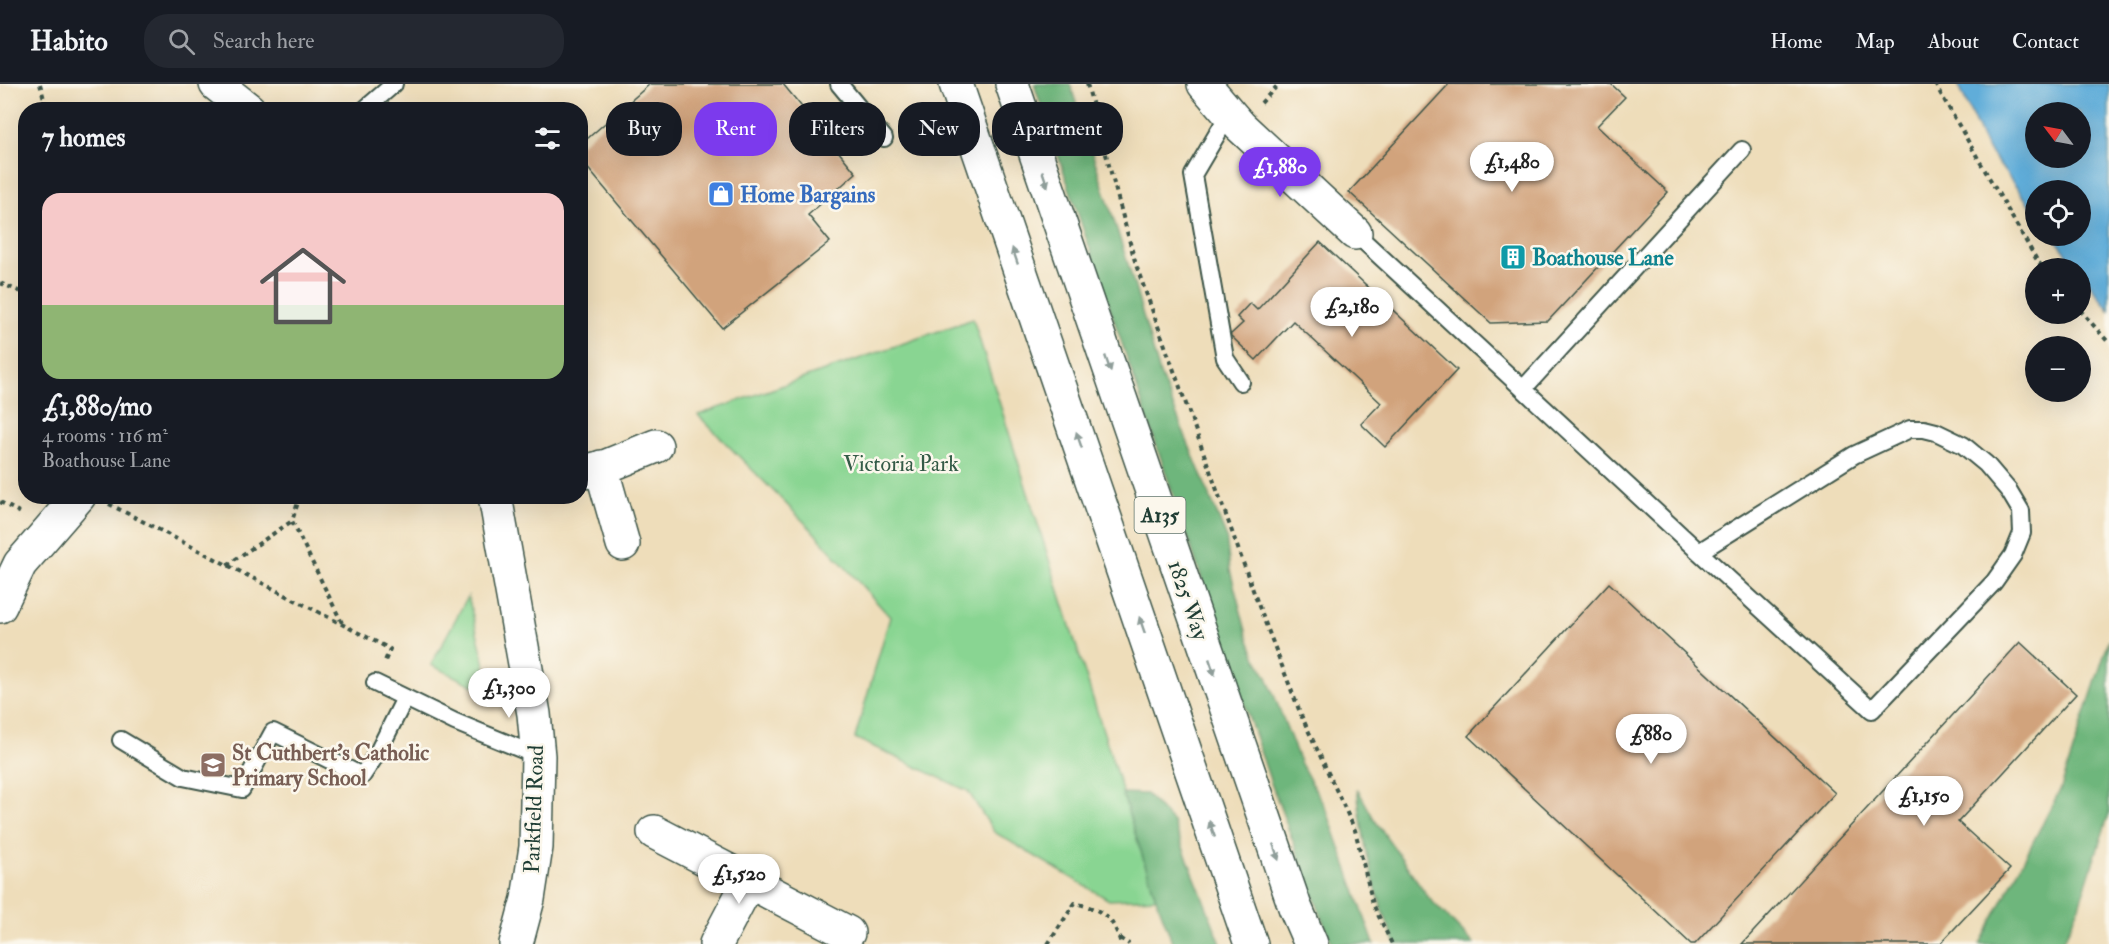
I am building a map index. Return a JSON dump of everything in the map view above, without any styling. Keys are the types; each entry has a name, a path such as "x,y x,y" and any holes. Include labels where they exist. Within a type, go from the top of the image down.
{"main road":[{"path":"216,84 239,102"},
{"name":"A135","path":"956,84 1251,944"},
{"name":"1825 Way","path":"1012,84 1295,907 1311,944"},
{"path":"1204,84 1229,114 1355,233"},
{"path":"622,544 591,470 656,446"},
{"path":"0,606 20,564 86,504"},
{"name":"Parkfield Road","path":"496,504 534,714 538,756 537,847 528,899 516,944"},
{"path":"654,832 848,933"},
{"path":"716,944 749,881"}],"lane":[{"path":"373,102 394,84"},
{"path":"839,84 854,102"},
{"path":"1229,114 1193,175 1225,357 1241,382"},
{"path":"1523,389 1742,150"},
{"path":"1355,233 1699,552 1872,710 1994,582 2013,555 2022,533 2021,511 2009,491 1986,464 1963,445 1936,432 1910,429 1854,455 1699,552"},
{"path":"375,683 455,722 538,756"},
{"path":"121,740 183,777 242,789 273,732 362,776 378,753 405,698"}],"path":[{"path":"40,84 45,102"},
{"path":"1087,84 1136,265 1258,604 1301,715 1355,830 1373,904 1392,944"},
{"path":"1935,84 2036,258"},
{"path":"0,282 18,290"},
{"path":"2091,323 2109,343"},
{"path":"102,504 390,649 375,683"},
{"path":"227,565 292,521 297,504"},
{"path":"292,521 344,625"},
{"path":"1048,944 1075,903 1097,909 1113,922 1121,944"},
{"path":"1119,938 1129,944"}],"green space":[{"path":"1034,84 1070,84 1076,102 1040,102"},
{"path":"1058,156 1093,156 1160,374 1226,536 1230,570 1247,635 1267,677 1300,762 1327,811 1374,944 1331,944 1271,783"},
{"name":"Victoria Park","path":"973,319 1156,898 1109,900 994,832 968,791 855,738 890,617 811,529 698,415"},
{"path":"468,596 490,685 474,686 431,665"},
{"path":"2109,640 2109,814 2078,909 2062,944 1980,944 2061,788"},
{"path":"1357,788 1374,819 1429,898 1474,944 1396,944 1381,906 1370,868"},
{"path":"1122,793 1146,794 1173,822 1221,944 1173,944"}],"water":[{"path":"1958,84 2109,84 2109,310 2091,286 2091,258 2070,258 2061,246 2091,246 2091,180 2025,180 2025,199 1986,147"}],"building":[{"name":"Home Bargains","path":"650,84 783,84 798,102 789,102 789,156 842,156 856,173 808,215 830,242 722,328 588,169 588,138 606,122 606,156 682,156 682,102 629,102"},
{"name":"Boathouse Lane","path":"1449,84 1611,84 1625,97 1597,126 1668,192 1548,321 1491,323 1349,192"},
{"path":"1320,242 1457,370 1385,447 1361,424 1381,403 1293,321 1256,360 1230,335 1243,323 1237,317 1250,303 1257,310"},
{"path":"1609,583 1835,793 1695,944 1691,944 1468,736"},
{"path":"2020,642 2076,694 1958,822 2010,869 1940,944 1742,944"}],"place":[{"name":"Home Bargains","path":"721,194"},
{"name":"Boathouse Lane","path":"1513,257"},
{"name":"St Cuthbert's Catholic Primary School","path":"213,765"}]}
